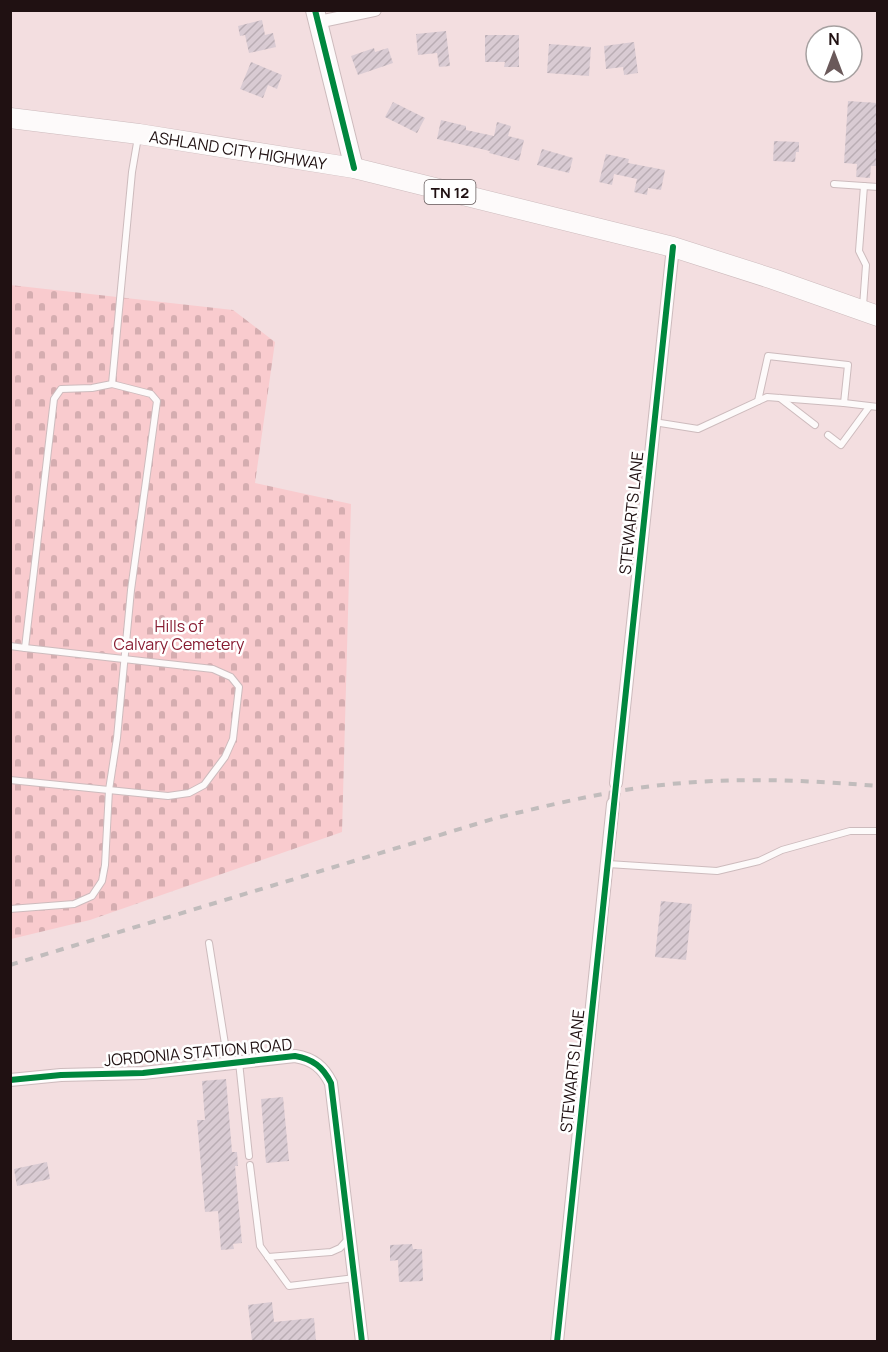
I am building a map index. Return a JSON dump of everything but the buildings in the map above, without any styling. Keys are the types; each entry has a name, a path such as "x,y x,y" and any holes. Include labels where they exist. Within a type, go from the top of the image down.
{"main road":[{"name":"ASHLAND CITY HIGHWAY","path":"10,118 139,134 354,168 673,247 870,313"}],"street":[{"path":"354,168 317,16 375,10"},
{"name":"STEWARTS LANE","path":"616,783 673,247"},
{"name":"STEWARTS LANE","path":"557,1341 614,804"},
{"name":"JORDONIA STATION ROAD","path":"10,1080 61,1075 143,1073 295,1056 316,1063 326,1072 332,1083 362,1341"}],"lane":[{"path":"112,384 131,183 139,134"},
{"path":"834,184 878,187"},
{"path":"864,186 859,251 866,265 870,313"},
{"path":"758,402 768,356 848,365 844,403"},
{"path":"10,909 74,904 92,896 102,881 131,590 157,401 151,394 112,384 92,388 61,389 54,399 25,648"},
{"path":"654,422 698,429 767,397 878,407"},
{"path":"779,398 815,425"},
{"path":"828,435 841,445 869,406"},
{"path":"10,646 213,669 231,677 239,687 235,729 225,757 204,785 189,793 168,796 10,780"},
{"path":"608,864 717,871 759,861 782,850 850,831 878,831"},
{"path":"209,943 234,1063 249,1156"},
{"path":"250,1165 260,1246 290,1286 355,1278"},
{"path":"268,1257 331,1252 340,1248 350,1237"}],"green space":[{"name":"Hills of Calvary Cemetery","path":"10,285 233,310 275,342 255,483 351,504 342,832 90,920 11,939"}],"tunnel":[{"path":"613,804 616,783"}],"railway":[{"path":"10,965 496,818 578,799 641,788 716,781 797,781 878,786"}],"cycle path":[{"path":"315,10 354,168"},
{"path":"557,1342 673,247"},
{"path":"10,1080 61,1075 143,1073 295,1056 317,1065 325,1072 331,1083 362,1342"}]}
